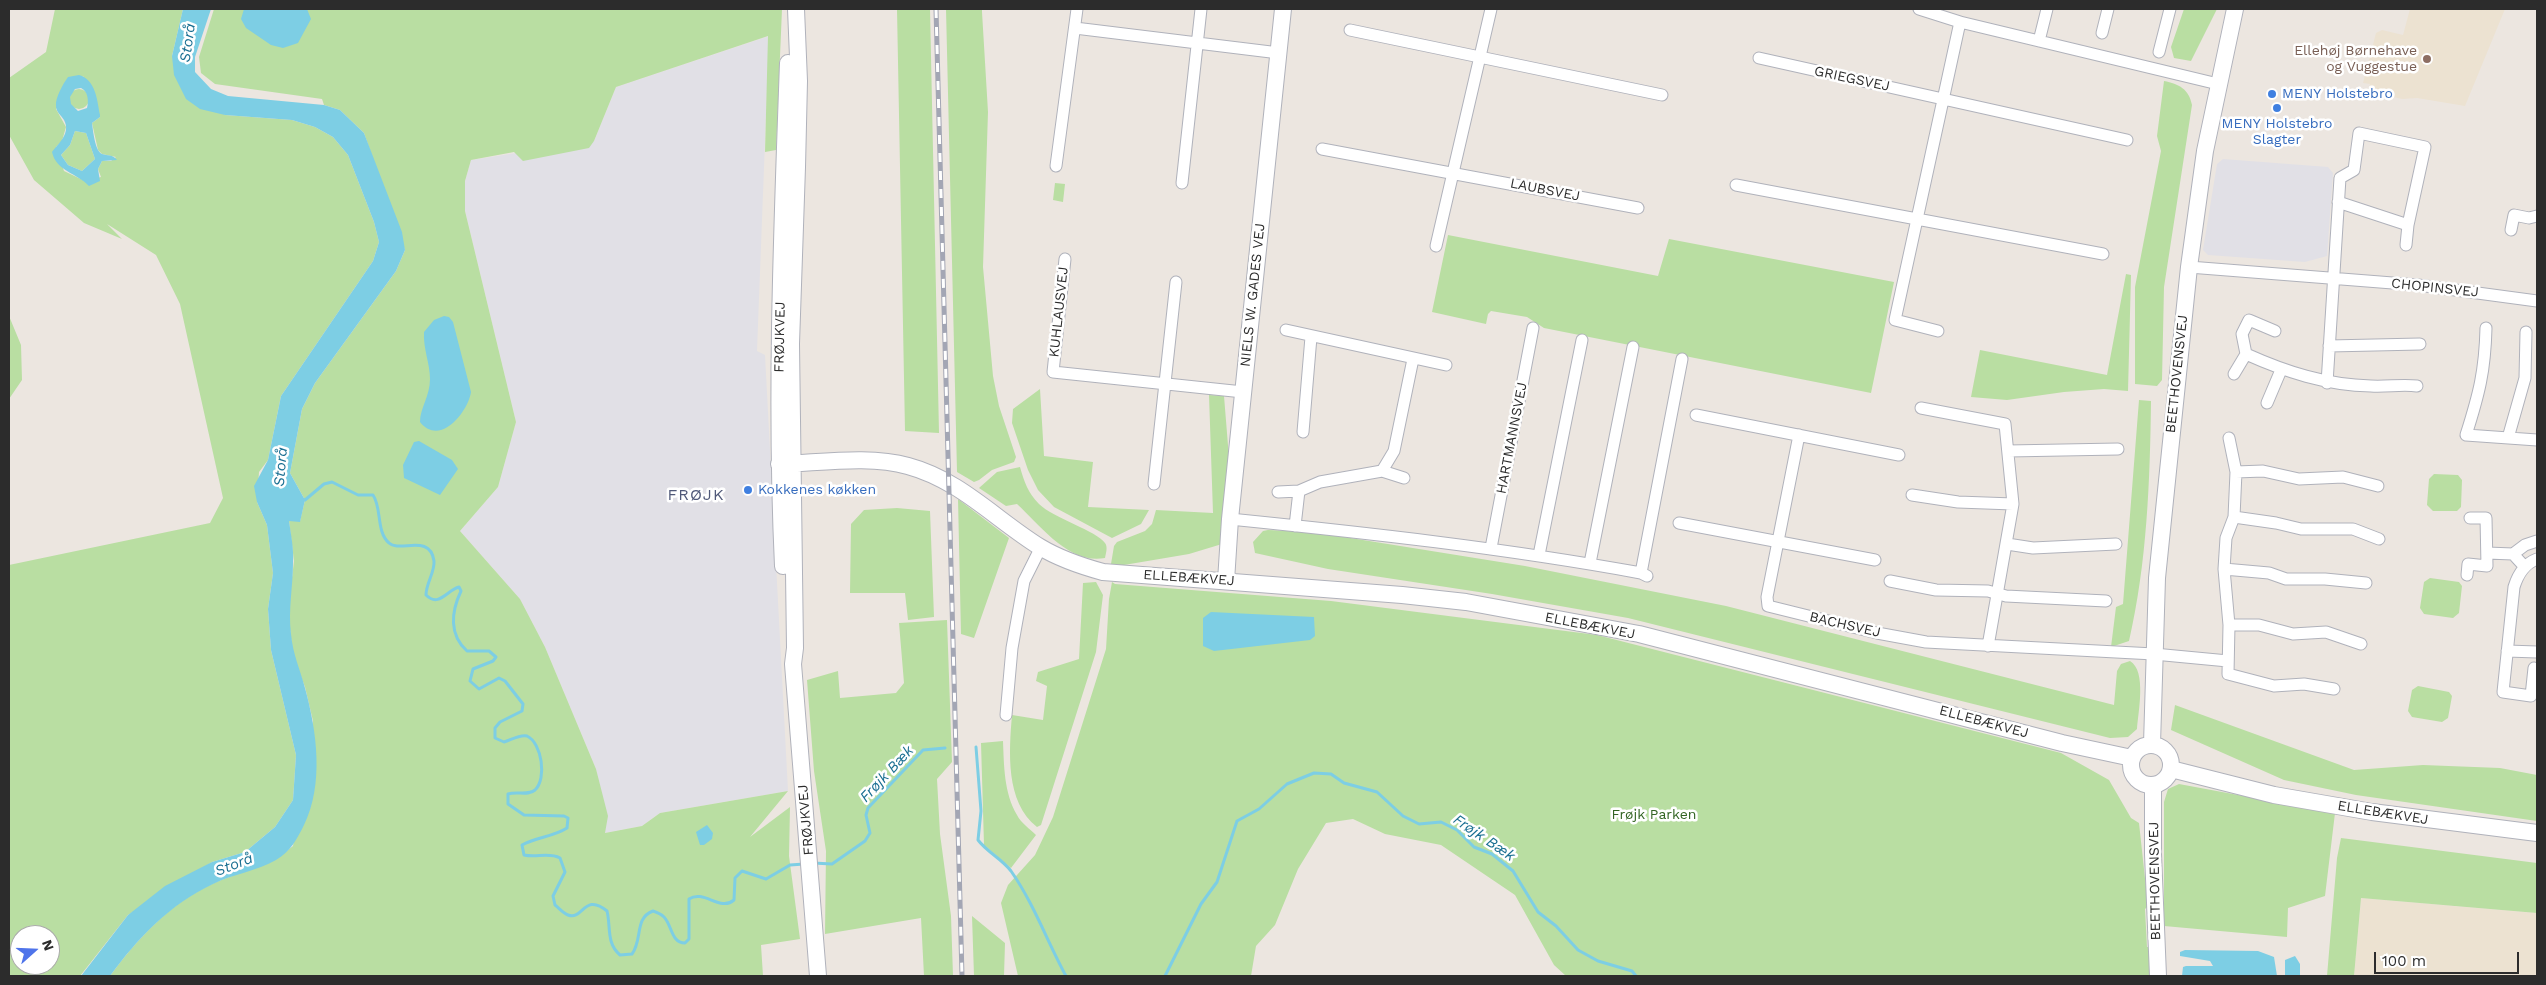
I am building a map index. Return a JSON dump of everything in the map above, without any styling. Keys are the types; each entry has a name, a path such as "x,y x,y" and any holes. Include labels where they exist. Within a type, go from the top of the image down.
{"street":[{"name":"FRØJKVEJ","path":"790,9 780,296 795,648 793,664 818,976"},
{"name":"FRØJKVEJ","path":"786,464 799,81 796,9"},
{"path":"1056,166 1077,9"},
{"path":"1182,183 1201,9"},
{"name":"NIELS W. GADES VEJ","path":"1226,581 1230,519 1283,9"},
{"path":"1436,246 1490,9"},
{"path":"1918,9 1960,22 2218,84"},
{"path":"2039,40 2047,9"},
{"path":"2102,33 2108,9"},
{"path":"2159,52 2170,9"},
{"name":"BEETHOVENSVEJ","path":"2152,744 2156,578 2165,478 2189,267 2205,151 2235,9"},
{"path":"1938,331 1895,320 1960,22"},
{"path":"1075,28 1279,53"},
{"path":"1350,30 1480,55 1662,95"},
{"name":"GRIEGSVEJ","path":"1759,58 2127,140"},
{"path":"2327,382 2340,178 2354,170 2360,133 2425,147 2408,225 2406,245"},
{"name":"LAUBSVEJ","path":"1322,149 1638,208"},
{"path":"1736,185 2103,254"},
{"path":"2338,202 2408,225"},
{"path":"2511,230 2514,215 2529,218 2537,216"},
{"name":"KUHLAUSVEJ","path":"1065,259 1053,372 1243,392"},
{"name":"CHOPINSVEJ","path":"2189,267 2418,285 2537,301"},
{"path":"1154,484 1176,282"},
{"path":"2234,374 2246,354 2242,334 2249,320 2275,331"},
{"name":"HARTMANNSVEJ","path":"1492,548 1533,328"},
{"path":"2486,328 2485,366 2481,389 2466,435 2537,440"},
{"path":"1286,330 1446,365"},
{"path":"2508,438 2525,378 2526,332"},
{"path":"1303,432 1311,337"},
{"path":"1539,555 1582,340"},
{"path":"2329,346 2420,344"},
{"path":"1590,563 1633,347"},
{"path":"2246,354 2281,370 2327,382 2373,386 2399,384 2418,386"},
{"path":"1382,471 1394,451 1413,359"},
{"path":"1230,519 1492,548 1590,563 1644,574 1682,359"},
{"path":"2266,403 2281,370"},
{"path":"1921,408 2005,424 2013,504 1988,646"},
{"path":"1696,415 1899,454"},
{"name":"BACHSVEJ","path":"1799,435 1767,597 1768,606 1877,633 1916,640 1988,646 2154,654 2228,661"},
{"path":"2230,438 2236,472 2234,517 2226,538 2224,570 2229,625 2228,674 2274,686 2304,684 2334,689"},
{"path":"2008,451 2118,449"},
{"name":"ELLEBÆKVEJ","path":"786,464 879,461 906,465 927,472 950,482 1042,547 1073,563 1104,572 1402,595 1466,602 1639,634 2062,743 2132,758"},
{"path":"1278,492 1299,491 1320,482 1382,471 1404,478"},
{"path":"2236,472 2263,471 2299,479 2343,477 2378,486"},
{"path":"1295,526 1299,491"},
{"path":"1912,496 1958,502 2013,504"},
{"path":"2234,517 2276,523 2301,530 2353,529 2380,539"},
{"path":"2467,575 2468,564 2487,566 2486,518 2470,518"},
{"path":"1679,523 1875,560"},
{"path":"2487,553 2512,554 2525,545 2537,541"},
{"path":"2007,544 2033,548 2116,544"},
{"path":"1006,715 1012,648 1024,581 1042,547"},
{"path":"2512,554 2524,566"},
{"path":"2534,668 2531,696 2503,692 2514,587 2524,566 2537,558"},
{"path":"2224,570 2269,574 2286,579 2325,579 2366,583"},
{"path":"1890,581 1936,590 1997,592 2006,596 2106,601"},
{"path":"2229,625 2259,625 2293,634 2326,632 2361,644"},
{"path":"2507,651 2537,652"},
{"path":"2152,744 2159,745 2170,755 2171,769 2165,780 2153,785 2146,784 2135,777 2131,764 2132,758 2140,748 2152,744"},
{"name":"ELLEBÆKVEJ","path":"2171,769 2274,795 2381,813 2537,833"},
{"name":"BEETHOVENSVEJ","path":"2153,785 2153,854 2158,976"}],"shaded area":[{"name":"Ellehøj Børnehave og Vuggestue","path":"2410,9 2505,9 2465,106 2417,98 2402,99 2369,91 2370,84 2363,83 2376,33 2382,30 2403,35"},
{"path":"769,36 757,351 765,355 788,791 660,813 642,826 605,833 596,769 545,647 520,599 460,531 498,487 516,422 465,211 465,181 471,160 594,141 616,87"},
{"path":"2223,159 2328,167 2333,173 2327,256 2305,262 2208,255 2203,250 2217,164"},
{"path":"2361,898 2537,913 2537,976 2354,976"}],"green space":[{"path":"55,9 183,9 172,56 225,115 292,120 315,127 333,137 348,155 374,222 379,242 373,261 281,396 268,460 259,472 257,502 267,525 273,573 268,609 271,650 296,755 293,800 275,827 245,852 212,862 128,915 80,976 9,976 9,565 210,523 223,498 180,304 156,255 107,224 122,239 84,223 34,180 9,135 9,78 46,52","holes":["83,76 100,117 92,123 98,150 102,154 116,157 111,161 102,161 98,169 101,177 85,181 64,171 56,147 62,141 66,127 56,109"]},
{"path":"214,9 782,9 776,150 765,152 768,36 616,87 594,141 589,148 523,161 514,152 471,160 465,181 465,211 516,422 498,487 460,531 520,599 545,647 596,769 608,816 605,833 642,826 660,813 788,791 750,837 790,807 789,856 800,939 761,945 763,976 110,976 156,922 184,900 214,883 265,863 293,846 313,721 305,687 293,656 288,611 294,561 289,521 300,521 305,500 290,473 302,409 315,383 396,271 405,250 364,133 340,110 324,105 322,99 215,84 201,73 199,57"},
{"path":"897,9 930,9 939,433 905,431"},
{"path":"946,9 982,9 988,112 983,267 993,376 999,406 1016,457 1014,462 992,470 974,482 957,472"},
{"path":"2184,9 2217,9 2191,61 2174,58 2171,47"},
{"path":"2164,81 2183,88 2191,99 2192,105 2164,287 2162,380 2157,386 2135,384 2135,287 2161,151 2157,136"},
{"path":"79,89 86,92 89,99 86,106 79,109 72,106 69,99 72,92"},
{"path":"75,131 86,133 95,159 82,171 68,165 61,155 70,145"},
{"path":"1055,183 1065,184 1063,202 1053,200"},
{"path":"1448,235 1658,276 1669,239 1894,282 1871,393 1544,328 1527,317 1491,311 1488,314 1486,324 1432,312"},
{"path":"2126,274 2131,275 2128,391 2104,389 2064,392 2007,400 1971,397 1980,350 2107,375"},
{"path":"9,316 21,345 22,380 9,399"},
{"path":"1040,389 1044,456 1093,462 1088,507 1149,510 1141,524 1112,538 1054,507 1038,490 1028,470 1012,423 1013,409"},
{"path":"1209,395 1224,396 1230,470 1222,544 1189,554 1118,566 1111,564 1114,546 1117,542 1145,531 1152,524 1156,510 1213,513"},
{"path":"2139,400 2151,401 2150,461 2144,552 2129,641 2111,647 2116,607 2123,604"},
{"path":"1020,467 1027,487 1039,504 1100,538 1106,546 1105,558 1092,559 1067,550 1045,532 1017,504 1006,506 979,488 997,472"},
{"path":"2434,474 2458,475 2462,480 2461,507 2457,511 2433,511 2427,505 2429,479"},
{"path":"958,499 1009,538 974,638 961,634"},
{"path":"897,508 930,511 934,617 908,620 905,593 850,593 851,524 864,510"},
{"path":"1263,531 1313,532 1525,566 1726,606 2114,705 2117,671 2121,664 2130,661 2135,666 2140,683 2137,729 2128,737 2110,738 1628,618 1492,594 1328,569 1255,553 1253,542"},
{"path":"2430,578 2459,582 2462,586 2459,613 2453,618 2424,614 2420,608 2424,582"},
{"path":"1096,582 1103,595 1096,652 1041,825 1037,827 1019,804 1014,790 1010,760 1012,715 1043,720 1047,686 1036,681 1038,672 1079,659 1083,583"},
{"name":"Frøjk Parken","path":"1112,582 1115,584 1331,601 1597,635 2061,753 2109,780 2131,818 2139,823 2148,906 2145,909 2147,947 2149,947 2149,976 1566,976 1554,965 1515,895 1441,845 1385,834 1353,819 1326,823 1298,869 1275,925 1256,946 1251,976 1018,976 1001,903 1008,885 1035,855 1053,817 1106,649"},
{"path":"947,620 952,762 937,779 940,834 951,916 953,976 924,976 921,918 825,934 826,851 814,771 807,680 838,671 840,698 896,693 904,683 899,623"},
{"path":"2418,686 2449,692 2452,696 2448,718 2442,722 2412,717 2408,711 2412,690"},
{"path":"2175,705 2354,770 2423,765 2500,768 2537,775 2537,821 2356,795 2284,780 2171,730"},
{"path":"1003,741 1009,798 1019,818 1036,835 1011,868 984,845 981,743"},
{"path":"2179,784 2335,813 2325,896 2288,908 2287,937 2164,926 2164,802 2168,789"},
{"path":"2341,838 2537,863 2537,913 2361,898 2354,976 2327,976 2337,858"},
{"path":"972,916 1005,943 1004,976 974,976"}],"water":[{"name":"Storå","path":"183,9 211,9 195,57 195,72 211,89 228,96 324,105 340,110 364,133 402,232 405,250 396,271 315,383 302,409 290,473 305,500 300,522 289,521 293,558 291,634 313,722 316,758 314,792 304,825 290,849 276,860 213,884 183,901 144,935 110,976 81,976 128,915 165,886 212,862 245,852 275,827 293,800 296,755 271,650 268,609 273,573 267,525 257,502 254,486 268,460 281,396 373,261 379,242 374,222 348,155 333,137 315,127 292,120 225,115 200,109 186,99 174,75 172,56"},
{"path":"244,9 307,9 311,19 298,43 283,48 271,45 246,28 241,19"},
{"path":"79,75 85,78 95,91 100,115 92,123 96,145 102,154 112,156 117,160 102,161 98,169 100,181 89,186 62,168 52,152 63,138 66,129 64,120 56,108 56,103 68,77","holes":["81,88 87,94 88,105 87,108 78,111 71,104 70,97 75,89","75,131 86,133 95,159 82,171 68,165 61,155 70,145"]},
{"path":"444,316 449,317 453,322 471,392 465,409 459,417 444,429 436,431 428,429 420,422 430,379 424,332 434,320"},
{"path":"419,441 452,460 458,469 440,495 404,478 403,465 414,442"},
{"path":"1211,612 1314,617 1315,636 1310,640 1214,651 1203,646 1203,618"},
{"path":"707,825 713,833 712,839 704,845 700,845 696,832"},
{"path":"2185,950 2258,951 2274,957 2277,976 2182,976 2183,967 2186,966 2213,966 2210,961 2180,956 2180,952"},
{"path":"2295,956 2300,964 2300,976 2285,976 2285,960"}],"waterway":[{"name":"Frøjk Bæk","path":"302,499 305,500 324,484 332,482 358,495 373,495 376,500 382,533 389,543 400,546 421,546 427,548 431,553 434,565 426,595 435,600 459,587 461,591 454,615 457,638 467,651 489,651 496,657 493,661 473,669 470,681 479,689 499,678 505,681 523,704 522,711 500,722 495,728 495,738 504,742 518,736 527,736 532,740 539,753 542,770 539,785 529,793 508,794 508,804 524,815 564,816 568,818 567,828 522,845 524,855 551,855 560,858 565,872 553,896 555,905 566,914 573,916 593,904 607,911 611,940 620,955 632,954 643,919 653,911 664,917 674,937 680,942 685,943 689,939 689,899 700,897 723,904 729,903 734,900 735,878 742,871 766,879 790,865 804,864"},
{"name":"Frøjk Bæk","path":"976,747 981,811 978,840 1011,871 1034,909 1066,976"},
{"name":"Frøjk Bæk","path":"813,863 832,864 865,841 870,833 866,815 868,808 923,750 945,748"},
{"name":"Frøjk Bæk","path":"1165,976 1201,904 1217,882 1237,821 1259,809 1287,784 1314,773 1331,774 1344,783 1377,792 1403,816 1419,824 1441,822 1457,830 1474,847 1492,854 1513,871 1538,912 1556,926 1578,950 1598,961 1632,971 1636,976"}],"railway":[{"path":"936,9 962,976"}],"place":[{"name":"Ellehøj Børnehave og Vuggestue","path":"2427,59"},
{"name":"MENY Holstebro","path":"2272,94"},
{"name":"MENY Holstebro Slagter","path":"2277,108"},
{"name":"Kokkenes køkken","path":"748,490"}],"district":[{"name":"FRØJK","path":"696,495"}]}
